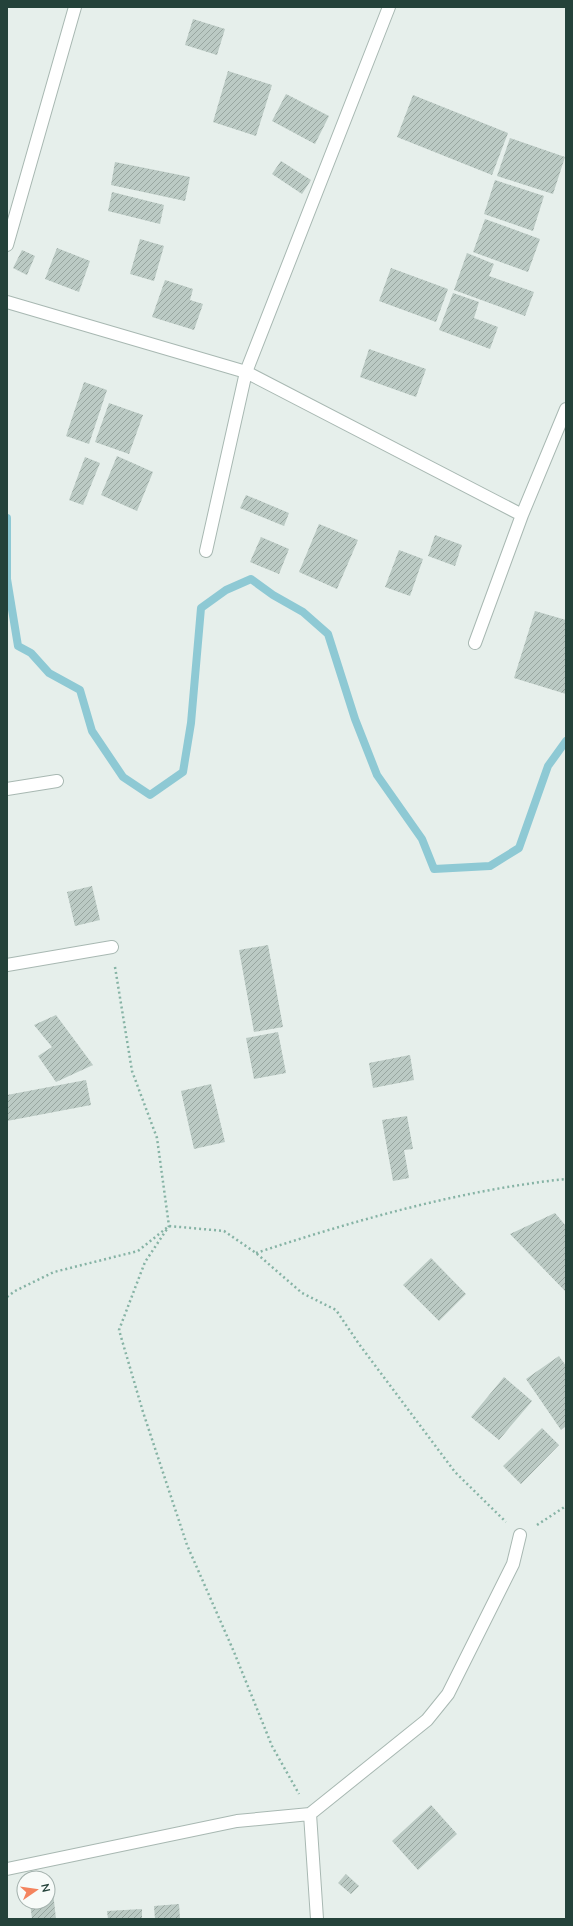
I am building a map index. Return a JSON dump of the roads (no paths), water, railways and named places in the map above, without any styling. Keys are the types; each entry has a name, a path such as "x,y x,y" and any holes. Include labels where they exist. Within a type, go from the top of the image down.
{"street":[{"path":"7,245 75,7"},
{"path":"206,550 246,372 388,7"},
{"path":"7,302 246,372 522,515"},
{"path":"475,643 522,515 566,409"},
{"path":"7,789 57,781"},
{"path":"7,965 112,946"},
{"path":"7,1869 237,1821 310,1814 427,1720 448,1694 513,1564 520,1535"},
{"path":"310,1814 317,1919"}],"waterway":[{"path":"7,518 7,579 18,646 31,653 49,673 80,690 92,731 123,777 150,795 183,772 191,723 201,608 226,590 251,579 273,595 303,612 328,634 355,719 377,775 422,839 434,869 490,866 519,848 548,766 566,741"}]}
